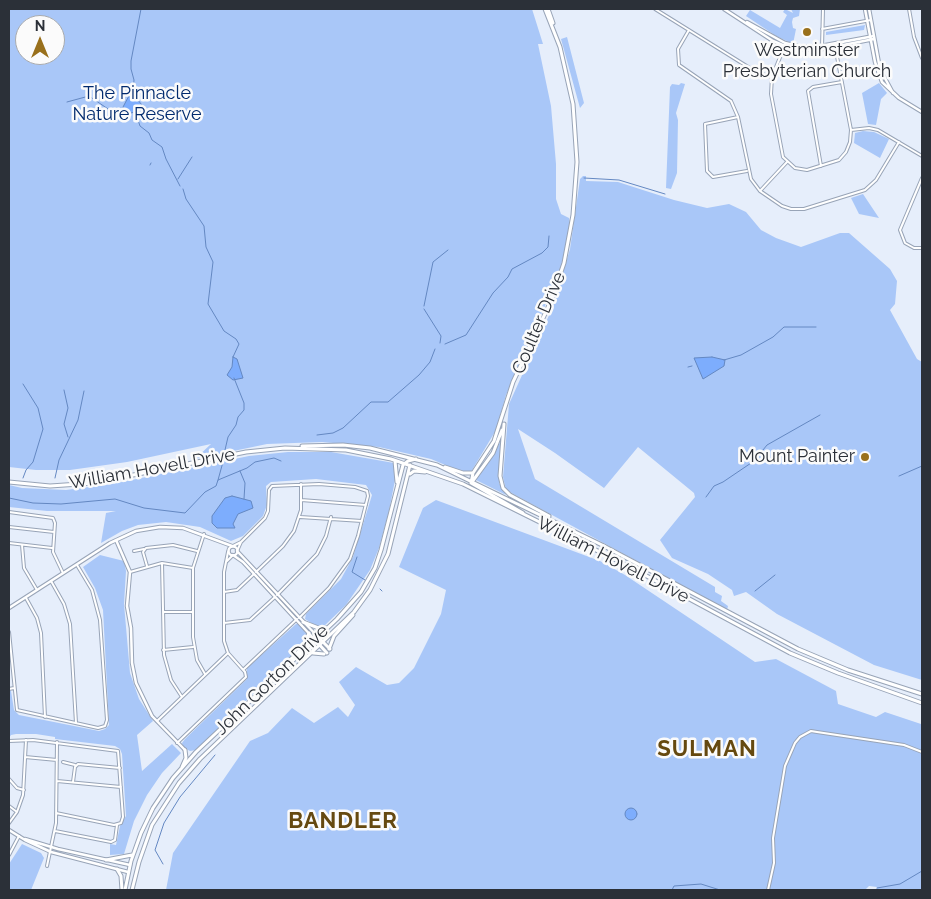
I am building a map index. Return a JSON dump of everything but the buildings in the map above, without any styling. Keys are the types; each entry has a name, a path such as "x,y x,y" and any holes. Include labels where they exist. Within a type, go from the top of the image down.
{"main road":[{"name":"Coulter Drive","path":"471,481 473,473 494,441 513,382 550,304 569,239 577,174 573,104 547,9"},
{"name":"Coulter Drive","path":"471,481 493,453 504,424 506,404"},
{"path":"504,424 500,476 505,491 602,545"},
{"name":"William Hovell Drive","path":"9,482 50,486 94,483 246,452 279,448 343,445 402,454 437,465 602,545 798,649 840,666 922,694"},
{"name":"William Hovell Drive","path":"296,447 346,450 391,459 408,463 463,484 628,566 790,653 838,673 922,703"},
{"path":"402,454 408,463 416,458"},
{"path":"391,459 396,464 398,484"},
{"name":"John Gorton Drive","path":"132,890 137,866 152,825 178,783 200,759 354,612 374,585 385,561 408,477 408,463"},
{"name":"John Gorton Drive","path":"123,890 133,854 153,808 182,768 196,752 329,626 361,592 374,568 398,484 408,463"},
{"path":"437,465 464,473 473,473"},
{"path":"408,477 411,473 420,470 440,475"},
{"path":"463,484 471,481 521,510 525,515"},
{"path":"328,651 334,636 349,621 354,612"},
{"path":"303,622 321,630 329,626"},
{"path":"286,668 288,662 303,647 308,633"},
{"path":"316,638 328,651"},
{"path":"311,653 328,651"},
{"path":"182,768 186,758 184,750 196,752"},
{"path":"106,860 129,857 133,854"},
{"path":"130,865 137,866"},
{"path":"117,870 121,876 123,890"},
{"path":"128,872 135,874"}],"street":[{"path":"655,9 753,70 772,77"},
{"path":"724,9 785,45 822,48 872,38"},
{"path":"822,48 824,9"},
{"path":"865,9 879,76 886,89 922,112"},
{"path":"869,9 869,21"},
{"path":"909,9 914,36 922,58"},
{"path":"822,29 869,21"},
{"path":"689,30 678,49 679,65 727,97 734,106 738,117 748,170 760,190 782,206 798,209 860,192 876,180 899,142"},
{"path":"785,45 772,77 771,94 782,151 787,162 802,170 834,162 843,156 848,147 850,130 835,45"},
{"path":"821,166 808,91 811,87 842,82"},
{"path":"738,117 705,124 707,171 713,177 748,170"},
{"path":"850,130 875,129 922,156"},
{"path":"760,190 787,162"},
{"path":"922,178 900,230 905,243 914,248 922,248"},
{"path":"224,592 237,590 288,541 300,517 301,484"},
{"path":"225,563 237,551 241,542 265,518 271,487 301,484 334,484 364,489 368,492 354,548 344,569 330,588 243,670"},
{"path":"301,500 366,505"},
{"path":"9,512 52,517 55,521 52,548 55,560 63,574"},
{"path":"300,517 331,517 362,521"},
{"path":"224,623 244,623 250,620 276,596 317,554 326,536 331,517"},
{"path":"9,527 54,532"},
{"path":"9,607 115,540 136,531 160,527 183,528 204,534 232,546 316,638"},
{"path":"204,534 193,568 193,612 194,646 198,664 206,674"},
{"path":"115,540 130,572 127,606 133,673 143,701 157,721 184,750"},
{"path":"178,743 246,678 246,674 228,653 224,641 225,563 228,551 232,546 241,542"},
{"path":"9,543 52,548"},
{"path":"223,543 228,551 255,573"},
{"path":"22,545 24,568 37,590"},
{"path":"134,552 168,545 197,551"},
{"path":"144,550 147,566"},
{"path":"130,572 162,563 193,568"},
{"path":"162,563 163,650 170,676 182,698"},
{"path":"9,632 15,707 18,711 100,728 105,726 107,721 98,610 92,590 76,564"},
{"path":"51,581 64,604 70,624 76,723"},
{"path":"25,598 36,618 41,633 45,717"},
{"path":"163,612 193,612"},
{"path":"298,618 308,633 316,638"},
{"path":"163,650 194,646"},
{"path":"157,721 228,653"},
{"path":"9,689 14,688"},
{"path":"768,890 774,863 773,838 785,766 795,743 800,737 811,731 904,744 922,752"},
{"path":"9,823 17,812 24,790 26,740"},
{"path":"9,741 57,742 116,749 119,753 123,818 117,825 115,840 111,842 55,831"},
{"path":"47,866 55,831 57,742"},
{"path":"25,757 57,760"},
{"path":"64,762 76,765 120,768"},
{"path":"73,782 76,765"},
{"path":"9,779 18,788 24,790"},
{"path":"57,781 121,787"},
{"path":"9,806 17,812"},
{"path":"56,813 117,825"},
{"path":"9,830 51,852 128,872"},
{"path":"9,855 19,836"},
{"path":"23,839 52,848 130,865"}],"green space":[{"name":"The Pinnacle Nature Reserve","path":"9,9 532,9 543,44 538,44 551,106 556,164 556,199 561,214 569,218 570,223 561,268 506,395 496,430 471,472 462,472 431,459 379,447 322,442 267,444 195,459 211,444 127,462 70,470 36,470 9,467"},
{"path":"785,9 793,13 791,9 800,9 799,16 793,18 792,22 793,28 796,29 793,44 776,36 746,16 750,10 780,28 787,15 783,12"},
{"path":"865,25 864,30 826,35 826,32"},
{"path":"567,37 584,103 580,108 561,39"},
{"path":"681,83 685,84 676,113 678,120 677,173 671,189 666,188 670,87 672,84 679,85"},
{"path":"879,83 887,93 881,99 876,125 868,124 862,93"},
{"path":"863,131 874,132 889,139 880,158 854,143 855,133"},
{"path":"586,176 586,181 618,182 674,200 707,208 729,204 746,212 761,230 801,247 840,233 849,233 890,269 897,281 895,304 890,310 917,359 922,362 922,680 874,665 777,614 746,592 734,596 732,590 708,574 672,558 660,540 695,497 694,493 638,447 604,488 518,429 535,479 715,587 715,592 722,596 721,601 728,606 727,610 506,490 503,477 509,404 551,311 570,249 580,179"},
{"path":"863,194 879,218 859,214 851,198"},
{"path":"501,441 499,483 506,495 476,480"},
{"path":"288,452 331,452 394,463 396,475 389,511 379,548 370,570 346,605 323,627 316,626 305,619 306,614 341,579 353,557 372,495 366,485 316,479 271,482 266,486 267,505 263,516 243,536 231,541 200,527 166,522 138,525 122,531 101,543 106,513 116,511 47,511 9,507 9,485 22,488 66,490 112,484 249,456"},
{"path":"436,500 600,561 625,575 755,662 776,659 836,691 838,704 876,717 885,712 921,724 922,890 876,890 877,887 869,886 865,890 166,890 173,853 250,741 268,733 292,708 314,723 338,707 348,717 355,705 339,682 356,667 387,685 399,683 414,668 441,614 446,590 399,567 423,508"},
{"path":"100,555 124,561 126,571 124,604 130,673 139,699 153,721 137,735 142,771 172,744 181,753 162,773 147,795 134,821 124,854 110,855 110,844 116,845 120,826 126,816 122,754 120,749 115,746 55,739 55,737 36,734 16,734 11,735 9,738 9,691 11,691 14,710 19,715 99,731 109,725 103,610 95,588 83,567"},
{"path":"296,624 300,624 307,635 299,649 196,750 190,751 183,747 182,743 185,739 247,679 247,668"},
{"path":"22,844 41,853 44,858 31,890 9,890 9,864"}],"shaded area":[{"path":"131,92 142,105 135,112 127,114 123,111 123,107"},
{"path":"233,357 237,359 243,378 233,380 227,375 232,367"},
{"path":"712,357 725,360 724,366 703,379 694,358"},
{"path":"232,496 251,501 253,508 238,514 233,524 235,528 217,528 212,523 212,516 225,498"},
{"path":"629,808 633,808 637,814 633,820 629,820 625,816 625,812"}],"waterway":[{"path":"133,94 134,80 131,61 141,9"},
{"path":"67,102 89,96 111,111 124,111"},
{"path":"135,111 140,126 149,133 152,140 162,147 180,186"},
{"path":"178,179 192,157"},
{"path":"584,178 619,180 665,194"},
{"path":"183,189 186,199 204,226 206,247 213,262 208,304 224,331 236,339 239,344 233,357"},
{"path":"445,344 466,335 493,293 508,277 512,269 542,253 548,247 549,236"},
{"path":"424,306 433,262 448,250"},
{"path":"424,309 441,336 440,343"},
{"path":"724,360 741,355 773,337 784,327 816,327"},
{"path":"317,435 333,433 343,428 371,402 388,402 419,375 430,362 435,349"},
{"path":"688,367 692,366"},
{"path":"225,450 228,437 236,425 238,417 244,410 244,403 234,378"},
{"path":"23,384 38,408 43,429 33,462 26,470 23,478"},
{"path":"64,390 68,408 64,424 68,437"},
{"path":"55,478 59,460 78,420 84,391"},
{"path":"706,497 714,486 754,461 767,445 820,415"},
{"path":"9,498 33,503 61,504 115,499 144,508 185,513 205,492 216,486 218,480 247,468 255,462 274,458 281,461"},
{"path":"218,480 223,462"},
{"path":"899,476 922,466"},
{"path":"240,471 245,483 244,499"},
{"path":"357,557 352,572 365,580"},
{"path":"755,591 775,575"},
{"path":"163,864 155,850 164,823 180,797 215,755"},
{"path":"877,888 900,884 922,871"},
{"path":"672,890 674,886 701,884 720,890"}],"place":[{"name":"Westminster Presbyterian Church","path":"807,32"},
{"name":"Mount Painter","path":"865,457"}],"district":[{"name":"SULMAN","path":"707,749"},
{"name":"BANDLER","path":"343,821"}]}
